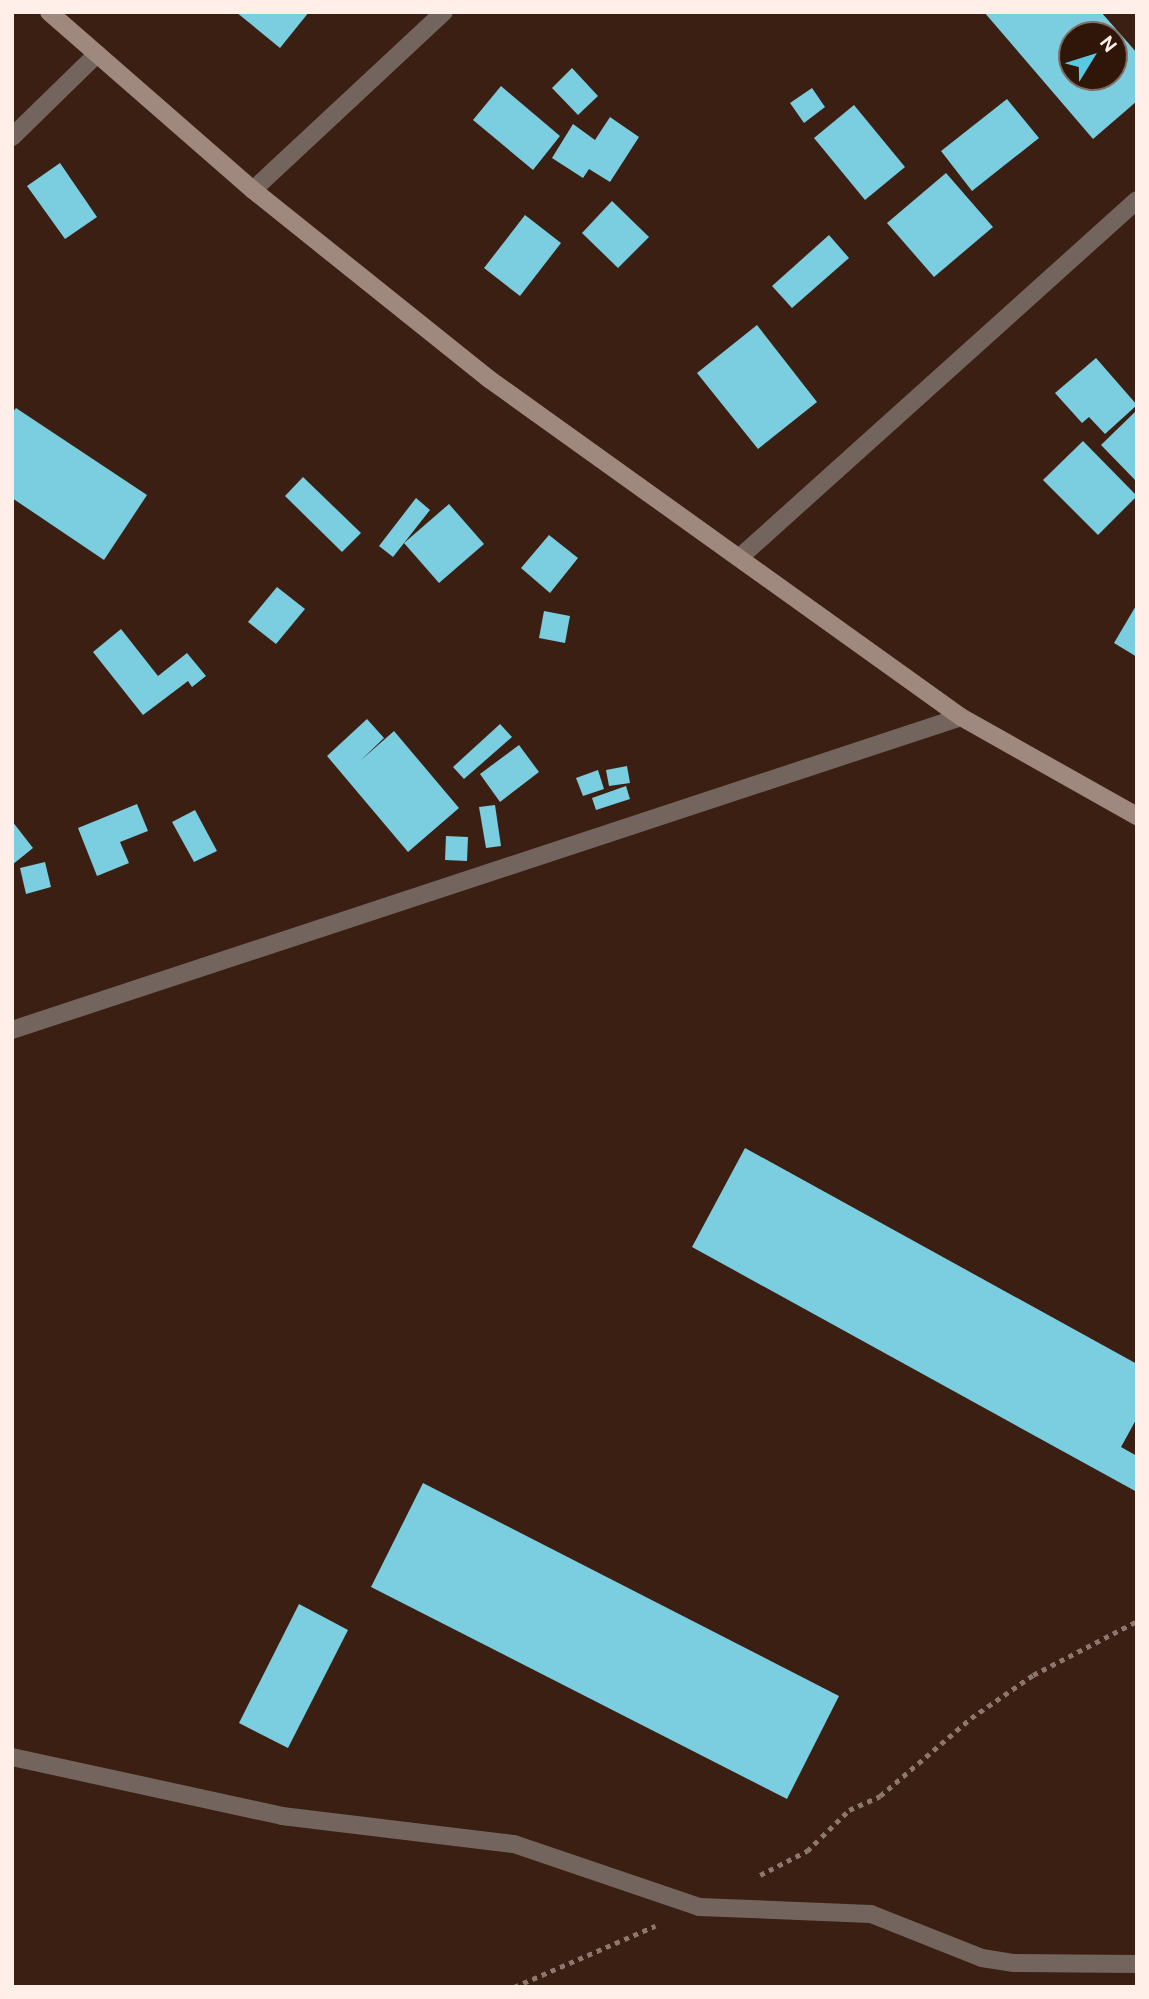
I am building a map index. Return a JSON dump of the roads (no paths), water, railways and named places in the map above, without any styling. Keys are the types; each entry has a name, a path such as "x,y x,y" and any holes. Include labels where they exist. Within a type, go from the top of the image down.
{"street":[{"path":"49,12 253,190 489,379 961,717 1137,817"},
{"path":"253,190 443,12"},
{"path":"12,137 97,54"},
{"path":"739,558 1137,200"},
{"path":"12,1030 961,717"},
{"path":"12,1757 282,1816 514,1844 699,1907 871,1914 982,1958 1013,1963 1137,1964"}]}
